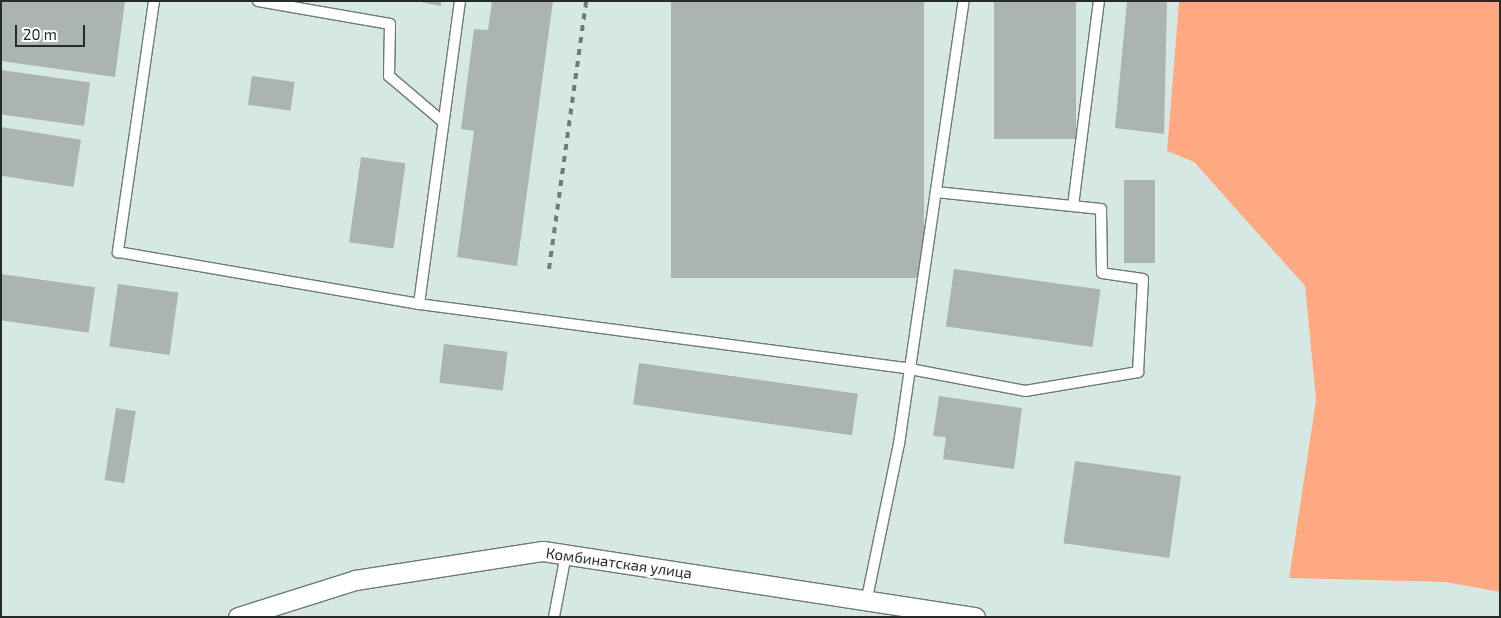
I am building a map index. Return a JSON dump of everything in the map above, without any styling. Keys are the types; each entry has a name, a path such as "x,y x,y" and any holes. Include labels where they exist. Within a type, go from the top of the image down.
{"street":[{"name":"Комбинатская улица","path":"238,617 355,580 543,551 867,598 888,609 975,617"}],"lane":[{"path":"154,1 118,252 418,304 910,369 1025,391 1138,372 1143,279 1102,273 1101,209 936,192"},
{"path":"258,1 390,24 389,76 443,122"},
{"path":"418,304 460,1"},
{"path":"867,598 899,444 964,1"},
{"path":"1073,206 1099,1"},
{"path":"554,617 566,554"}],"shaded area":[{"path":"1,1 1179,1 1167,151 1194,162 1305,286 1316,400 1289,578 1445,582 1500,592 1500,617 1,617"},
{"path":"1179,1 1500,1 1500,592 1445,582 1289,578 1316,400 1305,286 1194,162 1167,151"}],"building":[{"path":"1,1 125,1 115,77 1,61"},
{"path":"415,1 441,1 441,6"},
{"path":"492,1 553,1 517,266 457,257 474,131 461,129 474,29 488,30"},
{"path":"671,1 924,1 924,278 671,278"},
{"path":"994,1 1076,1 1076,139 994,139"},
{"path":"1127,1 1167,1 1164,134 1115,128"},
{"path":"1,70 90,83 84,126 1,114"},
{"path":"252,76 295,82 291,111 248,105"},
{"path":"1,127 81,140 73,187 1,176"},
{"path":"361,157 406,163 394,248 349,242"},
{"path":"1124,180 1155,180 1155,263 1124,263"},
{"path":"954,269 1101,290 1092,347 946,326"},
{"path":"1,274 95,287 89,333 1,320"},
{"path":"118,284 178,292 170,355 109,346"},
{"path":"444,344 508,352 503,391 439,383"},
{"path":"639,363 858,394 852,435 633,405"},
{"path":"939,396 1022,408 1014,469 943,459 946,437 933,436"},
{"path":"116,408 136,411 124,483 105,480"},
{"path":"1075,461 1181,476 1169,558 1063,543"}],"railway":[{"path":"549,269 586,1"}]}
